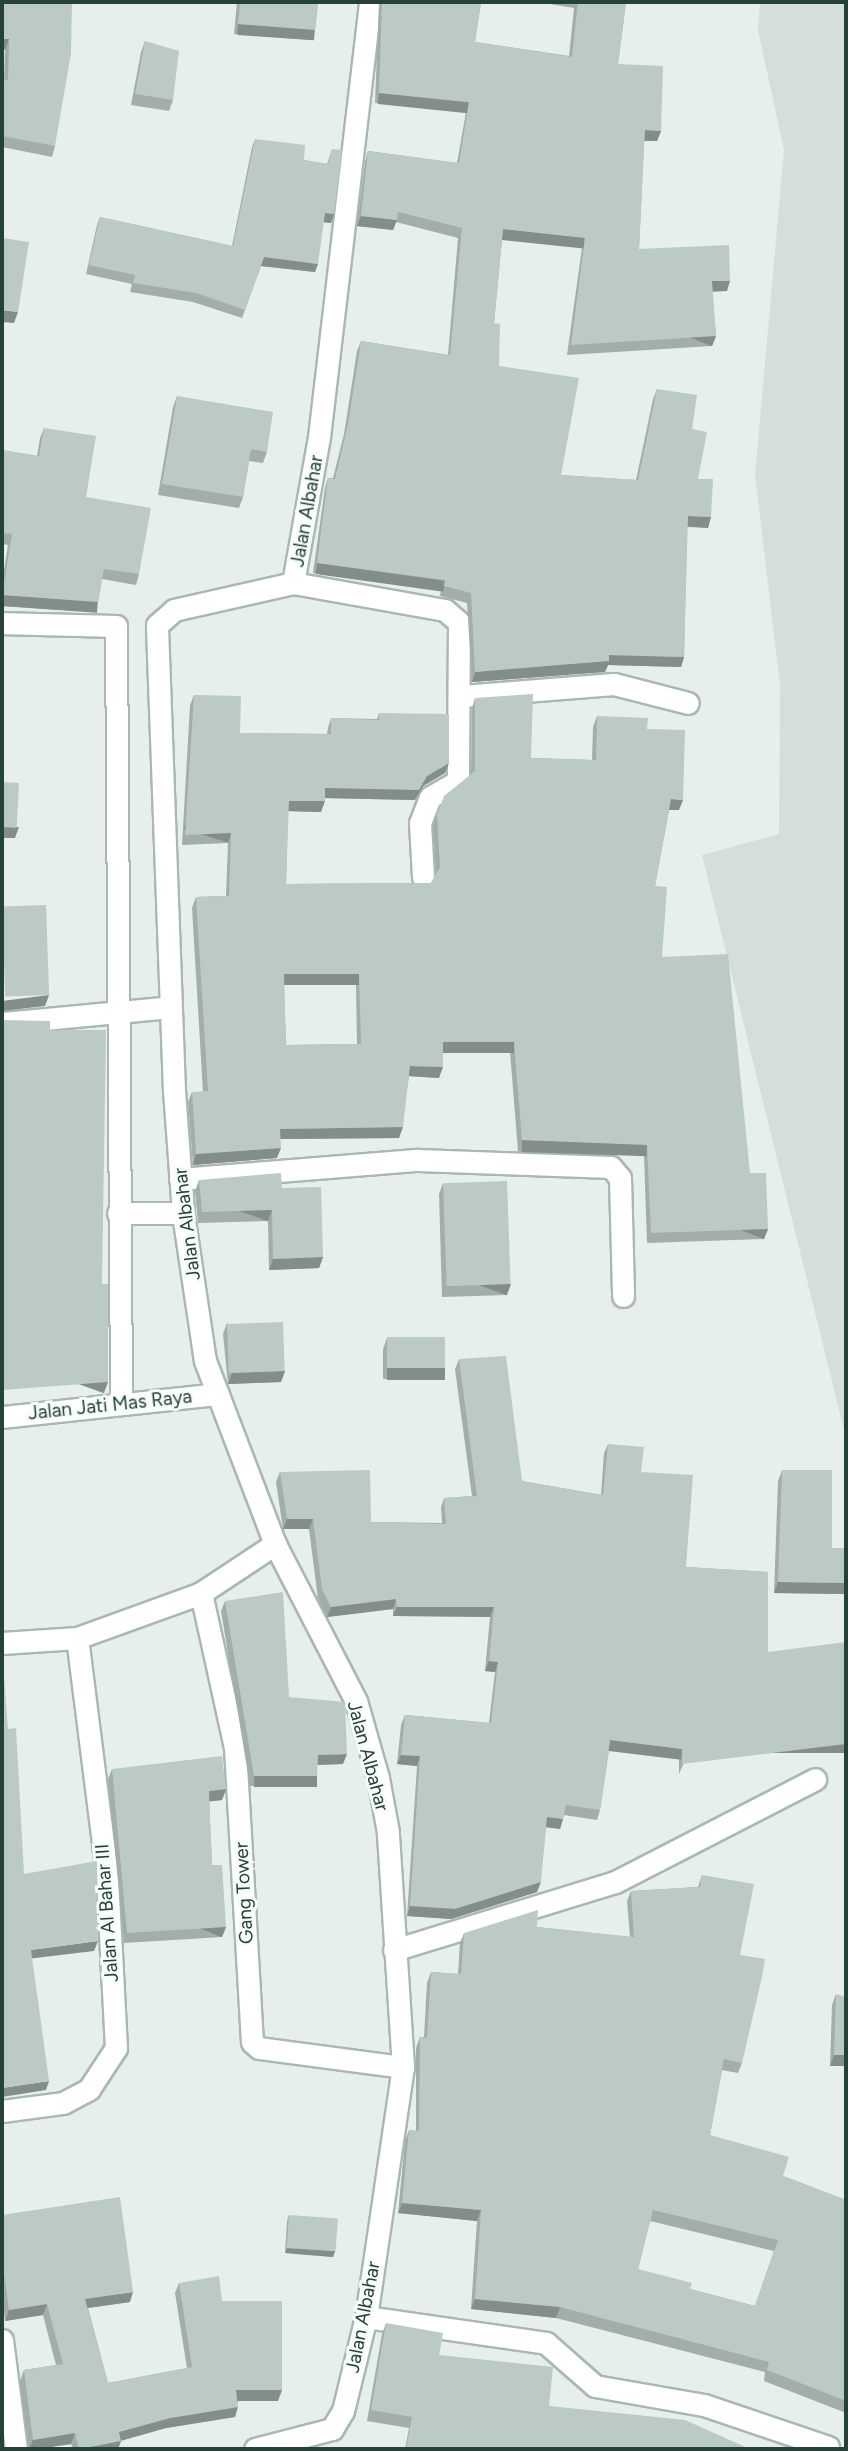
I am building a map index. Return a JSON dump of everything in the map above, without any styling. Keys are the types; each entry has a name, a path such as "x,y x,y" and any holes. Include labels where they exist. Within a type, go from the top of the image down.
{"street":[{"name":"Jalan Albahar","path":"255,2449 332,2429 343,2412 366,2317 403,2067 388,1832 356,1701 275,1544 205,1361 180,1179 170,1007 157,625 174,610 293,583 319,437 370,2"},
{"path":"293,583 452,612 459,622 462,696 458,781 430,797 420,823 423,877"},
{"path":"2,623 116,626 121,1402"},
{"path":"462,696 614,684 688,703"},
{"path":"2,1023 119,1014 170,1007"},
{"path":"180,1179 418,1160 611,1167 620,1178 623,1296"},
{"path":"118,1213 183,1213"},
{"name":"Jalan Jati Mas Raya","path":"2,1417 121,1402 218,1394"},
{"path":"2,1643 77,1638 201,1593 275,1544"},
{"name":"Gang Tower","path":"201,1593 234,1748 252,2042 259,2048 403,2067"},
{"name":"Jalan Al Bahar III","path":"2,2111 63,2103 89,2089 116,2048 107,1875 77,1638"},
{"path":"394,1950 615,1882 814,1779"},
{"path":"366,2317 546,2343 595,2386 704,2405 828,2447"},
{"path":"2,2340 16,2449"}],"shaded area":[{"path":"760,2 846,2 846,1438 702,855 779,834 780,685 755,475 784,150 758,30"}],"building":[{"path":"2,2 72,2 71,53 55,146 2,136 2,81 8,80 9,39 2,39"},
{"path":"240,2 318,2 315,30 238,24"},
{"path":"382,2 481,2 475,42 572,57 578,2 626,2 618,64 663,66 661,131 645,130 639,249 729,245 730,281 712,281 716,336 571,345 585,238 503,229 494,323 500,324 499,366 579,378 561,475 638,480 657,389 697,395 692,429 707,432 698,479 713,479 711,517 688,516 684,657 609,655 609,661 475,672 471,593 444,586 445,580 317,563 328,478 335,479 348,424 361,341 450,355 462,228 398,212 397,220 361,216 368,151 459,163 469,102 379,93"},
{"path":"145,41 179,51 173,100 135,94"},
{"path":"255,139 305,145 304,160 328,164 332,149 342,150 334,214 325,213 318,264 264,257 245,310 196,293 133,283 135,275 89,265 100,217 233,246"},
{"path":"2,238 29,242 18,312 2,310"},
{"path":"177,396 273,412 267,452 251,449 243,497 162,484"},
{"path":"44,428 96,436 86,497 151,508 139,574 104,569 98,602 2,595 12,534 2,533 2,450 39,456"},
{"path":"533,694 531,758 596,760 597,716 648,718 647,729 685,730 683,800 671,799 655,886 667,887 662,957 728,954 750,1173 766,1173 768,1229 651,1233 647,1145 522,1140 514,1042 443,1042 443,1067 410,1066 403,1127 280,1129 281,1148 196,1154 192,1092 208,1091 196,897 229,896 231,833 185,835 194,695 241,696 240,733 331,734 331,718 379,720 379,713 449,714 449,763 427,776 419,790 325,788 325,801 289,801 286,884 431,883 440,867 437,815 444,796 475,771 475,698","holes":["284,974 359,974 361,1044 286,1045"]},
{"path":"2,782 19,783 17,828 2,827"},
{"path":"46,905 49,995 5,996 2,907"},
{"path":"2,1020 50,1021 50,1030 106,1030 102,1284 108,1284 108,1382 2,1390"},
{"path":"281,1173 282,1188 321,1187 323,1257 273,1259 272,1210 202,1212 199,1180"},
{"path":"507,1181 511,1284 447,1286 443,1183"},
{"path":"283,1322 285,1371 229,1373 227,1324"},
{"path":"387,1337 445,1337 445,1368 387,1368"},
{"path":"506,1356 522,1481 603,1495 608,1444 644,1447 641,1472 693,1475 686,1567 768,1572 768,1652 846,1642 846,1744 682,1764 682,1749 610,1740 600,1810 566,1805 563,1819 547,1817 541,1882 455,1909 410,1906 420,1756 401,1755 405,1715 491,1723 498,1662 489,1661 494,1607 397,1607 396,1599 331,1607 322,1589 313,1519 287,1519 280,1472 370,1470 371,1522 446,1524 444,1498 477,1496 459,1359"},
{"path":"782,1470 832,1470 832,1548 846,1548 846,1583 778,1582"},
{"path":"283,1592 289,1697 345,1702 347,1754 318,1755 317,1776 254,1776 225,1601"},
{"path":"2,1663 8,1729 16,1728 24,1874 97,1861 98,1941 31,1950 49,2081 2,2088"},
{"path":"222,1756 226,1789 209,1791 212,1865 222,1865 226,1927 127,1933 112,1769"},
{"path":"702,1875 754,1884 740,1955 765,1959 742,2063 724,2059 710,2135 789,2157 783,2176 846,2200 846,2401 767,2370 769,2362 560,2307 475,2299 481,2210 402,2203 409,2130 419,2131 420,2037 427,2038 431,1972 461,1974 464,1933 538,1910 537,1927 634,1937 631,1891 700,1887","holes":["653,2210 778,2240 755,2306 690,2289 692,2283 638,2269"]},
{"path":"836,1994 846,1997 846,2055 834,2055"},
{"path":"120,2197 133,2292 85,2299 108,2383 192,2367 179,2283 219,2276 222,2301 282,2301 282,2390 236,2390 238,2407 170,2418 119,2432 121,2441 79,2449 75,2433 33,2440 24,2370 63,2364 47,2304 9,2310 2,2258 2,2215"},
{"path":"289,2215 338,2218 336,2251 287,2248"},
{"path":"386,2323 443,2333 439,2355 553,2367 549,2406 685,2420 750,2449 406,2449 412,2417 371,2410"}]}
